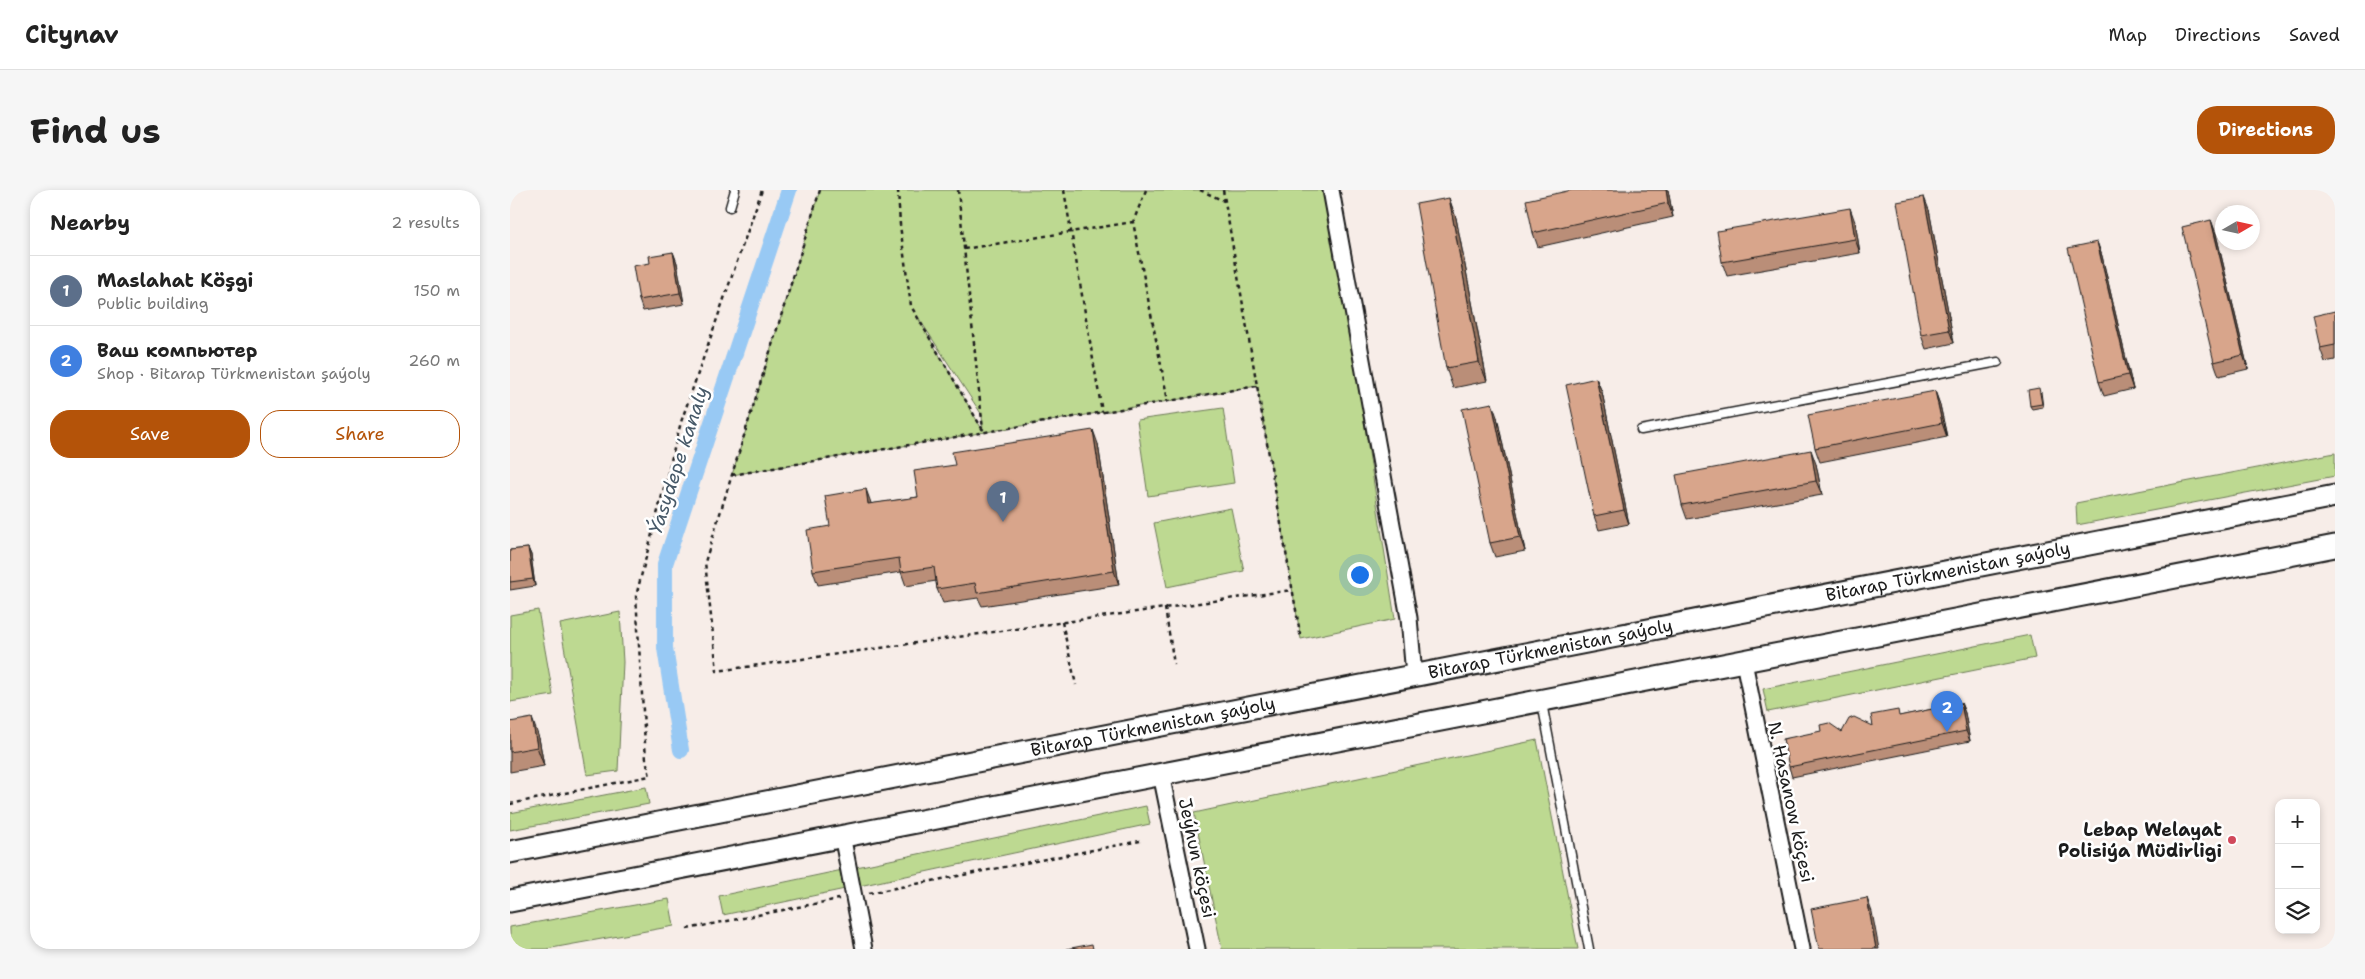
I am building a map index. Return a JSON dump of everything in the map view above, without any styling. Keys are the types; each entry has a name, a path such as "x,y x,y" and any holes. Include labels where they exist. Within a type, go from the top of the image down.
{"main road":[{"name":"Bitarap Türkmenistan şaýoly","path":"510,852 2335,496"},
{"path":"510,901 2335,546"}],"street":[{"path":"1331,190 1409,618 1414,675"},
{"name":"N. Hasanow köçesi","path":"1744,662 1802,949"},
{"name":"Jeýhun köçesi","path":"1161,774 1197,949"},
{"path":"842,835 864,949"}],"lane":[{"path":"730,207 735,190"},
{"path":"1641,430 1998,362"},
{"path":"1542,701 1589,949"}],"path":[{"path":"510,804 650,776 646,760 636,596 681,422 762,190"},
{"path":"820,190 705,562 717,671 1292,590"},
{"path":"898,190 900,226 911,306 984,432"},
{"path":"958,190 984,432"},
{"path":"1064,190 1102,412"},
{"path":"1146,190 1133,222 1168,401"},
{"path":"1200,190 1225,201"},
{"path":"1223,190 1301,639"},
{"path":"964,249 1133,222"},
{"path":"732,475 1257,386"},
{"path":"1165,608 1174,664"},
{"path":"1062,622 1076,685"},
{"path":"687,929 1140,841"}],"green space":[{"path":"820,190 1328,190 1395,619 1301,639 1257,386 732,475","holes":["918,317 982,415 983,431"]},
{"path":"1223,408 1234,483 1148,496 1137,420"},
{"path":"2335,453 2335,476 2077,525 2076,503"},
{"path":"1231,508 1244,571 1167,587 1154,523"},
{"path":"538,610 553,695 510,702 510,615"},
{"path":"620,612 623,662 618,771 587,775 560,624"},
{"path":"2030,635 2035,658 1768,712 1763,689"},
{"path":"1537,740 1578,949 1222,949 1194,813"},
{"path":"646,787 649,804 510,830 510,813"},
{"path":"1146,806 1150,824 723,915 719,896"},
{"path":"669,899 674,926 546,949 510,949 510,927"}],"building":[{"path":"1572,190 1666,190 1668,203 1533,233 1526,200"},
{"path":"1924,197 1949,330 1921,335 1897,202"},
{"path":"1449,198 1479,362 1446,368 1416,204"},
{"path":"1850,208 1855,239 1722,262 1717,231"},
{"path":"2211,220 2215,237 2215,250 2218,250 2243,355 2214,362 2182,227"},
{"path":"2097,242 2128,375 2099,382 2068,248"},
{"path":"673,252 680,293 639,300 633,266 650,263 649,256"},
{"path":"2335,311 2335,345 2320,348 2313,316"},
{"path":"1596,378 1624,510 1594,516 1566,385"},
{"path":"2039,388 2042,404 2030,406 2028,390"},
{"path":"1935,391 1942,423 1815,448 1808,415"},
{"path":"1492,403 1520,537 1490,543 1462,409"},
{"path":"1093,430 1114,571 977,593 975,583 937,589 934,567 901,572 899,558 813,571 807,530 830,526 825,496 866,489 868,504 918,497 914,471 955,465 952,452"},
{"path":"1811,450 1816,481 1682,505 1676,475"},
{"path":"528,548 533,579 510,582 510,550"},
{"path":"1961,703 1966,731 1789,767 1783,739 1821,731 1820,725 1829,723 1842,732 1849,719 1854,717 1873,726 1871,715 1898,710 1899,716"},
{"path":"532,718 537,747 510,752 510,722"},
{"path":"1867,898 1876,949 1819,949 1811,909"},
{"path":"1092,944 1093,949 1066,949"}],"waterway":[{"name":"Ýasydepe kanaly","path":"681,750 665,648 665,564 789,190"}],"place":[{"name":"Maslahat Köşgi","path":"1003,522"},
{"name":"Ваш компьютер","path":"1947,732"},
{"name":"Lebap Welayat Polisiýa Müdirligi","path":"2232,840"}]}
